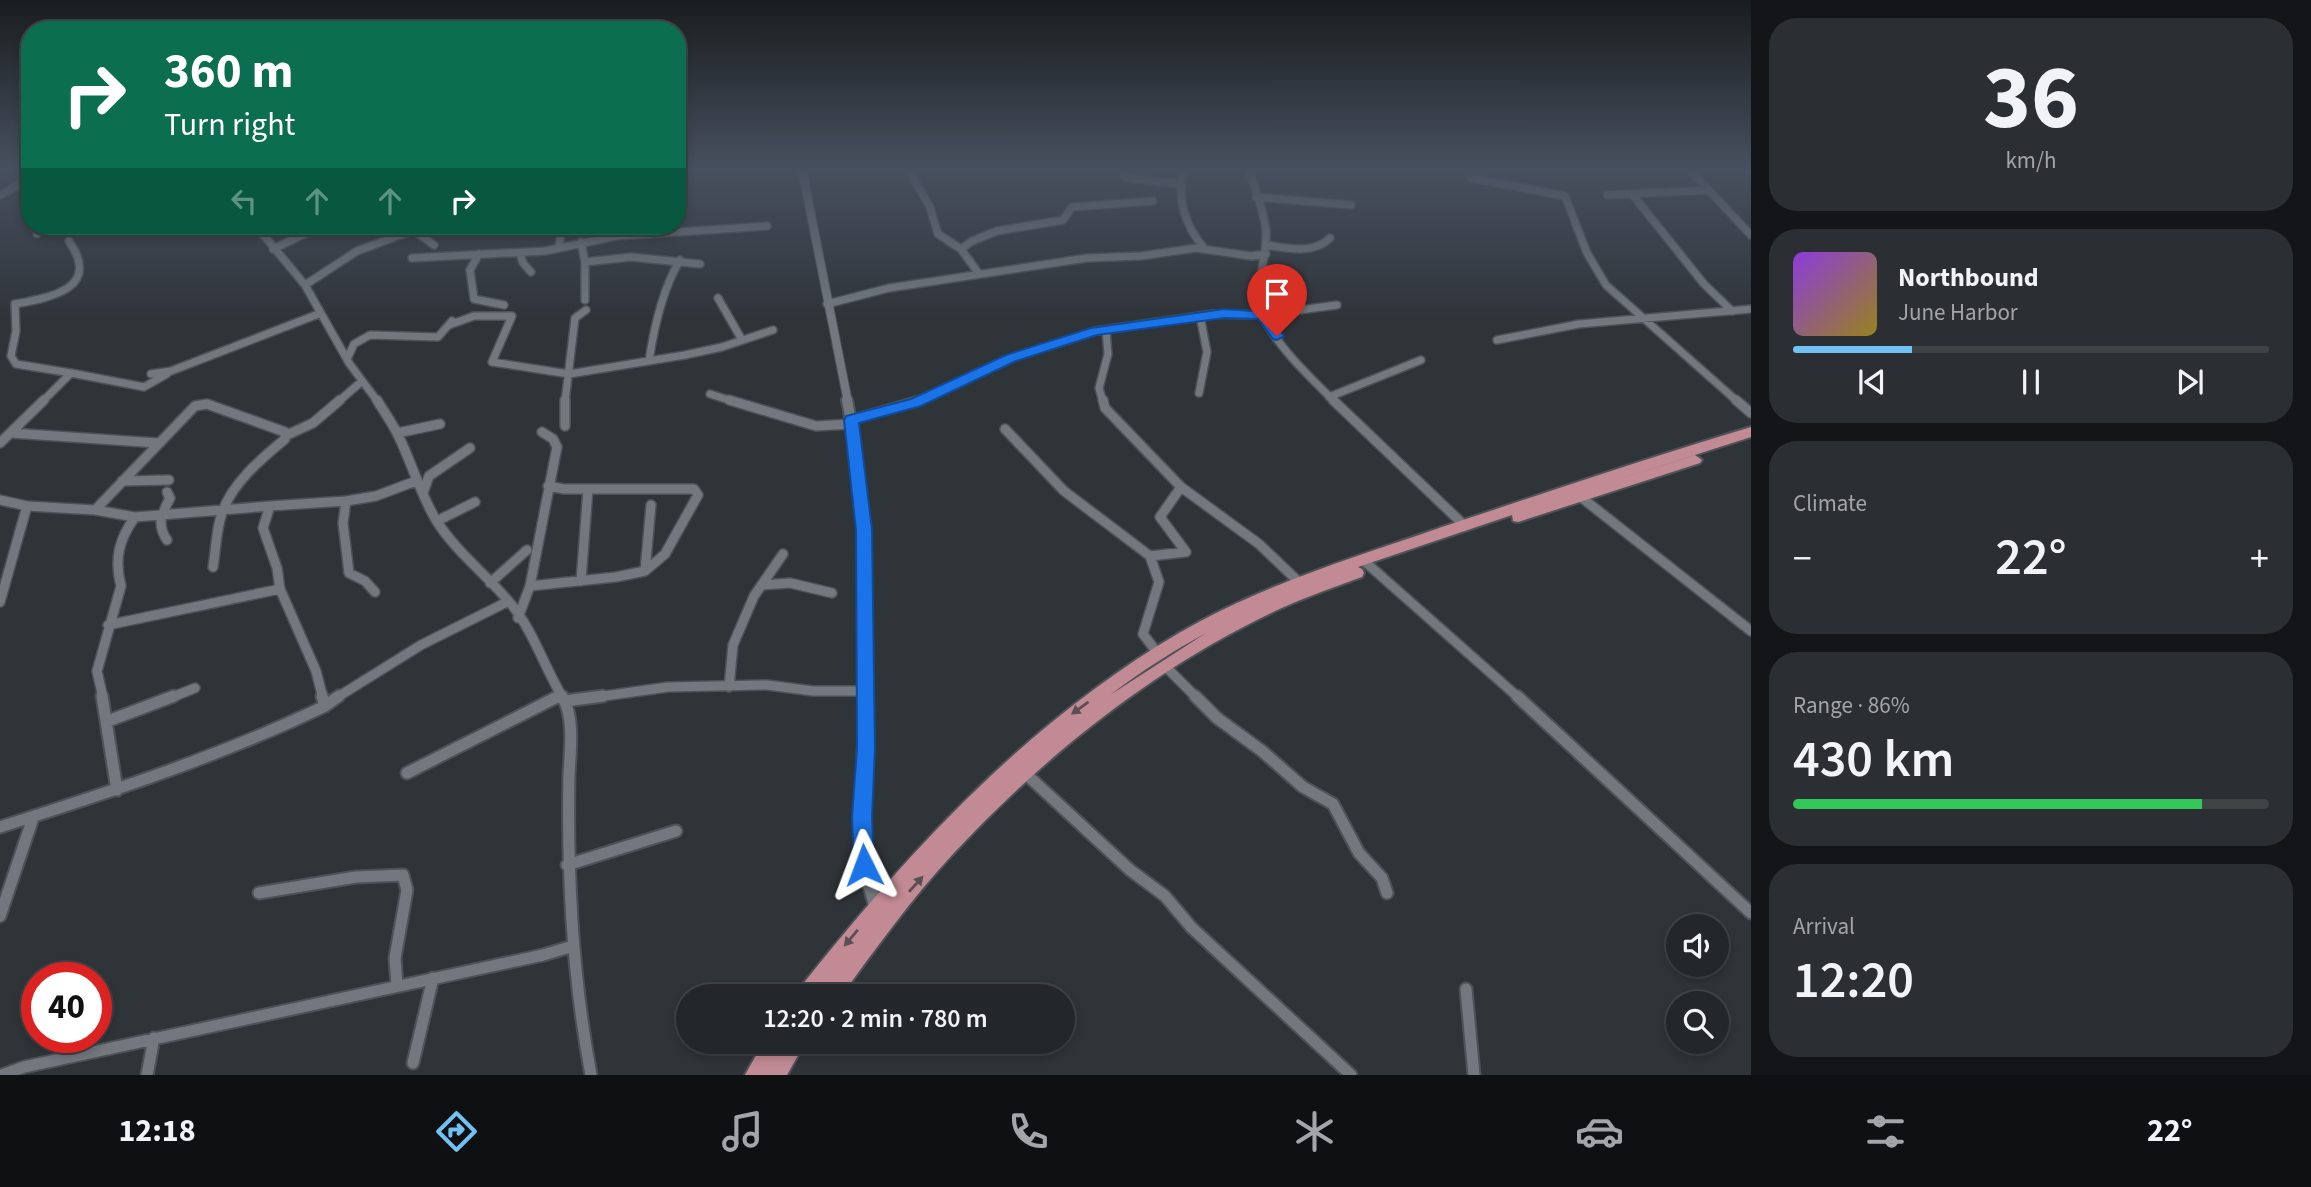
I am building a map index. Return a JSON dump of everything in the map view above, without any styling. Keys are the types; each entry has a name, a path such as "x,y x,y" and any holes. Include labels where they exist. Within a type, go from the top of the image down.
{"main road":[{"path":"816,984 875,909 975,798 1059,724 1252,602 1751,432"},
{"path":"838,984 909,891 988,806 1081,725 1162,660 1260,610 1465,526 1751,442"},
{"path":"755,1075 767,1054"},
{"path":"776,1075 788,1054"}],"street":[{"path":"811,219 852,422 864,530 864,853 868,884 875,909 883,924"},
{"path":"934,219 938,234 961,249 979,274"},
{"path":"961,249 980,237 1001,230 1064,219"},
{"path":"1187,219 1196,245"},
{"path":"1263,219 1266,250 1259,298 1262,315 1298,366 1465,526"},
{"path":"1574,219 1598,276 1751,412"},
{"path":"1652,219 1704,284 1732,311"},
{"path":"1736,219 1751,235"},
{"path":"686,230 767,226"},
{"path":"263,235 305,285 347,359 373,393 397,433 416,481 437,522 507,602 540,649 563,698 570,743 566,865 581,1022 592,1075"},
{"path":"273,249 302,235"},
{"path":"305,285 357,251 400,235"},
{"path":"417,235 434,246"},
{"path":"559,246 561,235"},
{"path":"412,258 545,251 582,242 637,235"},
{"path":"1251,256 1266,250 1311,248 1324,245 1330,238"},
{"path":"69,241 83,264 82,274 74,285 15,304 16,331 11,356 16,364 144,387 171,371 321,313"},
{"path":"582,242 585,300"},
{"path":"827,304 889,288 1087,258 1141,256 1196,245 1251,256 1265,265"},
{"path":"520,253 523,263 531,272"},
{"path":"479,254 471,262 468,274 474,299 504,305"},
{"path":"585,262 631,257 699,264"},
{"path":"649,361 649,344 672,273 680,260"},
{"path":"718,298 742,340"},
{"path":"710,394 816,426 852,422 916,402 1011,358 1107,330 1200,316 1262,315 1337,305"},
{"path":"1497,340 1579,324 1751,309"},
{"path":"565,426 575,318 586,310"},
{"path":"449,325 474,316 512,316 492,362 569,374 697,352 773,330"},
{"path":"1199,393 1207,352 1200,316"},
{"path":"347,359 354,344 370,335 438,337 455,317"},
{"path":"1107,330 1108,354 1099,388 1105,408 1181,487 1259,544 1301,584"},
{"path":"1329,397 1421,360"},
{"path":"151,374 171,371"},
{"path":"0,443 71,373"},
{"path":"213,567 222,511 260,459 287,435 313,423 362,381"},
{"path":"95,510 195,406 202,404 287,435"},
{"path":"397,433 440,424"},
{"path":"1005,429 1064,491 1150,556 1158,589 1143,634 1162,660 1217,718 1262,751 1303,787 1333,804 1359,853 1382,878 1387,893"},
{"path":"517,618 530,586 557,447 553,439 542,432"},
{"path":"10,433 158,443"},
{"path":"423,493 429,476 470,448"},
{"path":"121,482 169,480"},
{"path":"0,500 27,506 95,510 135,517 161,516 346,501 376,496 416,481"},
{"path":"530,586 645,571 665,554 695,500 697,491 564,489 548,485"},
{"path":"1150,556 1186,552 1160,517 1181,487"},
{"path":"581,581 588,489"},
{"path":"167,492 170,498 161,516 160,530 167,540"},
{"path":"1576,493 1751,631"},
{"path":"346,501 343,523 349,573 365,581 375,592"},
{"path":"437,522 475,502"},
{"path":"645,571 651,505"},
{"path":"0,601 27,506"},
{"path":"270,506 263,528 277,568 280,589 316,671 325,706"},
{"path":"117,790 108,721 97,671 121,586 118,575 120,538 135,517"},
{"path":"490,583 527,550"},
{"path":"729,687 733,645 754,596 783,554"},
{"path":"1367,564 1549,724 1751,913"},
{"path":"762,585 790,583 832,593"},
{"path":"108,625 280,589"},
{"path":"0,827 117,790 275,730 325,706 421,645 507,602"},
{"path":"407,773 563,698 668,687 767,685 789,690 865,691"},
{"path":"108,721 195,688"},
{"path":"1026,774 1130,870 1165,896 1199,935 1351,1075"},
{"path":"0,916 33,818"},
{"path":"566,865 676,831"},
{"path":"259,893 356,877 403,876 407,890 395,958 397,986"},
{"path":"2,1075 24,1067 573,946"},
{"path":"413,1063 433,978"},
{"path":"1466,989 1474,1075"},
{"path":"147,1075 154,1038"}],"route":[{"path":"864,865 862,817 866,748 866,585 864,530 852,420 916,402 1011,358 1096,331 1214,314 1262,315 1277,336"}]}
